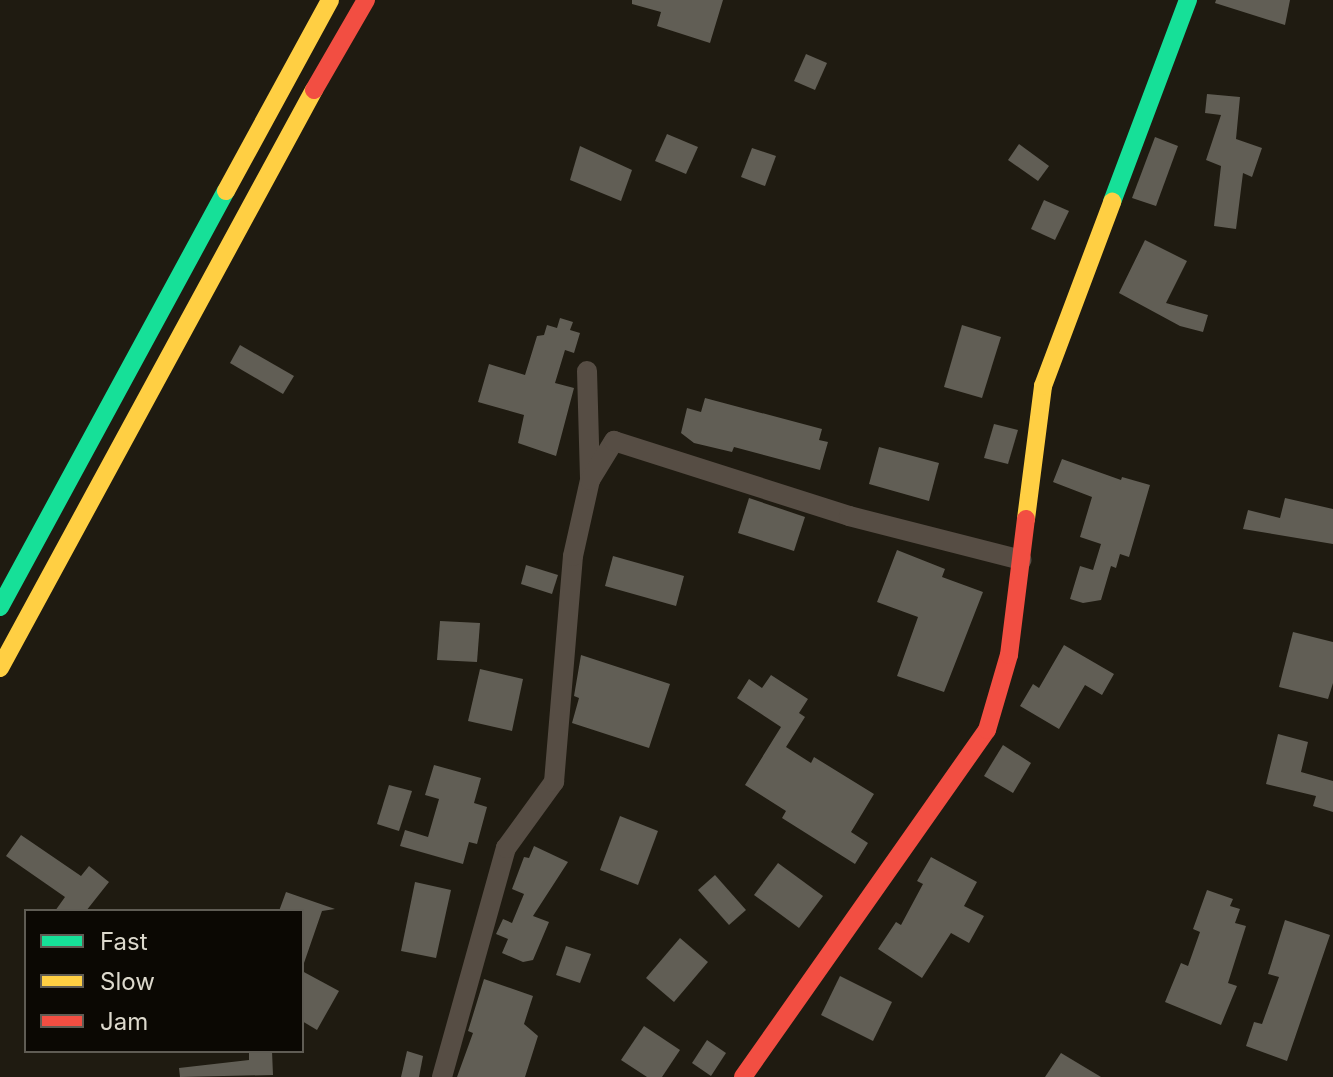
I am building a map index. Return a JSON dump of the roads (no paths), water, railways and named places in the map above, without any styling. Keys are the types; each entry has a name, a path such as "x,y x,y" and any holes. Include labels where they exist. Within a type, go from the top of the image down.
{"main road":[{"path":"0,607 330,0"},
{"path":"0,668 272,163 366,0"},
{"path":"743,1077 987,730 1009,655 1043,386 1188,0"}],"street":[{"path":"442,1077 506,848 554,782 573,556 590,480 587,371"},
{"path":"590,480 614,441 849,516 1021,560"}]}
